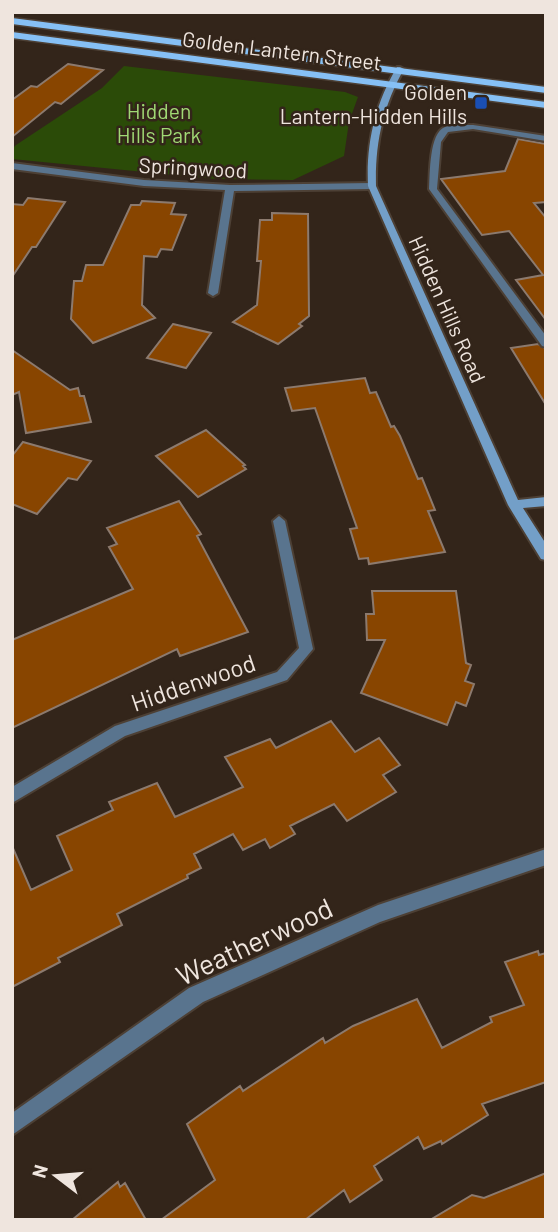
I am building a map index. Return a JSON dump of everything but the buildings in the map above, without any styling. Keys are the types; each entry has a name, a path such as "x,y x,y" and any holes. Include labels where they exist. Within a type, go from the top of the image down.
{"main road":[{"name":"Golden Lantern Street","path":"12,21 400,69 546,90"},
{"name":"Golden Lantern Street","path":"12,35 546,105"}],"street":[{"name":"Hidden Hills Road","path":"400,69 382,102 374,134 370,159 372,186 514,505 546,555"},
{"path":"546,139 473,127 445,130 437,142 433,189 546,344"},
{"name":"Springwood","path":"12,166 144,183 230,188 372,186"},
{"path":"213,293 230,188"},
{"path":"514,505 546,501"},
{"name":"Hiddenwood","path":"12,796 120,731 282,676 306,649 279,520"},
{"name":"Weatherwood","path":"12,1125 196,995 378,914 546,857"}],"green space":[{"name":"Hidden Hills Park","path":"124,66 345,92 358,97 349,122 344,156 293,180 216,179 12,159 12,149 16,145 102,88"}],"place":[{"name":"Golden Lantern-Hidden Hills","path":"481,103"}]}
